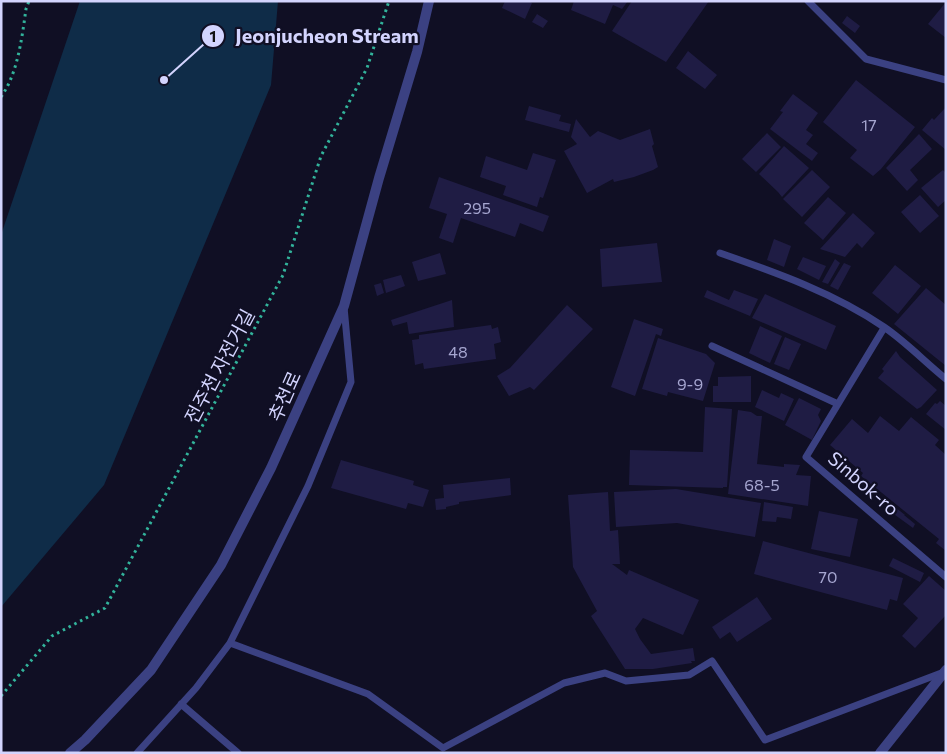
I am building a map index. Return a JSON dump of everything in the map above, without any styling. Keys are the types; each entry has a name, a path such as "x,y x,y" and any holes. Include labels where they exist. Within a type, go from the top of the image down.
{"street":[{"name":"추천로","path":"70,753 151,670 221,565 271,468 344,306 379,178 417,52 429,1"},
{"path":"880,753 945,671"}],"lane":[{"path":"808,1 866,59 946,80"},
{"path":"720,253 820,291 850,307 884,328 946,379"},
{"path":"137,753 196,688 230,643 308,486 352,382 344,306"},
{"path":"712,346 838,404 884,328"},
{"name":"Sinbok-ro","path":"838,404 806,457 946,576"},
{"path":"230,643 368,694 443,748 564,684 605,673 626,681 689,675 712,661 765,740 945,671"},
{"path":"181,704 238,753"}],"path":[{"path":"1,97 18,58 29,1"},
{"name":"전주천 자전거길","path":"1,696 52,636 105,608 283,275 321,156 367,68 389,1"}],"water":[{"path":"80,1 278,1 271,85 104,485 1,607 1,235"}],"building":[{"path":"505,1 529,1 532,3 525,19 502,8"},
{"path":"574,1 628,1 622,9 613,5 605,24 571,10"},
{"path":"632,1 709,1 666,62 612,31"},
{"path":"946,2 946,38 928,24"},
{"path":"537,14 548,21 543,28 532,22"},
{"path":"847,16 860,26 855,33 842,23"},
{"path":"688,51 717,75 705,89 676,68"},
{"path":"856,80 915,127 881,169 873,176 850,158 857,150 823,122"},
{"path":"793,94 818,113 806,130 813,135 806,144 818,153 812,161 770,129 783,112 780,111"},
{"path":"529,106 561,115 559,121 571,124 569,132 525,120"},
{"path":"946,107 946,150 922,130 932,118 934,120"},
{"path":"576,119 590,137 598,131 620,140 650,129 654,144 652,146 658,167 634,177 614,182 613,179 587,193 564,151 577,144 571,137"},
{"path":"767,133 781,147 756,172 742,159"},
{"path":"919,134 932,149 910,170 918,180 907,191 886,168"},
{"path":"784,146 809,168 782,197 759,174"},
{"path":"533,153 556,160 543,198 540,197 537,207 503,195 506,186 480,177 486,156 527,170"},
{"path":"812,170 830,187 802,217 783,199"},
{"path":"943,170 946,173 946,200 938,207 921,188"},
{"path":"439,177 549,216 543,232 520,223 515,237 461,218 453,243 439,238 447,214 429,208"},
{"path":"920,195 939,216 920,233 901,212"},
{"path":"828,197 846,213 823,240 804,223"},
{"path":"853,213 875,233 862,248 857,243 845,257 820,249"},
{"path":"774,239 791,246 784,267 767,260"},
{"path":"657,243 662,282 602,287 600,249"},
{"path":"440,253 446,274 418,281 412,262"},
{"path":"803,257 826,266 819,280 797,269"},
{"path":"835,259 840,263 828,284 822,282"},
{"path":"844,263 851,266 838,290 830,286"},
{"path":"895,265 921,286 898,314 872,293"},
{"path":"401,275 405,286 386,293 383,280"},
{"path":"381,283 384,293 377,296 374,285"},
{"path":"926,288 946,305 946,366 894,324"},
{"path":"707,290 729,300 734,290 758,299 750,316 704,297"},
{"path":"765,294 836,326 826,350 752,318"},
{"path":"452,300 454,327 409,334 407,322 393,326 391,320"},
{"path":"567,305 593,329 534,390 530,387 509,396 497,376 510,368"},
{"path":"634,319 663,329 661,336 656,334 635,396 611,387"},
{"path":"491,325 492,329 498,327 501,342 494,344 496,359 424,369 423,363 415,365 412,340 419,339 419,335"},
{"path":"760,326 782,336 770,363 749,353"},
{"path":"785,337 801,344 789,370 774,364"},
{"path":"658,338 706,354 715,363 703,401 668,392 667,396 642,389"},
{"path":"896,351 900,357 937,390 917,409 878,378 884,371 882,369"},
{"path":"751,376 751,402 713,402 713,386 718,386 718,377"},
{"path":"762,390 779,398 781,393 794,399 784,421 755,407"},
{"path":"799,398 821,409 818,415 821,421 812,440 785,425"},
{"path":"940,401 946,406 946,430 926,414 935,403 937,404"},
{"path":"705,407 732,409 727,487 629,485 630,450 703,452"},
{"path":"738,410 762,416 757,464 784,467 784,464 800,465 796,475 811,476 808,506 728,494"},
{"path":"880,416 899,431 911,417 939,440 935,445 946,455 946,551 936,543 939,539 861,476 863,473 830,445 852,419 868,433"},
{"path":"341,460 414,481 413,485 429,490 423,507 408,503 406,509 331,488"},
{"path":"510,478 511,495 459,502 459,504 446,507 446,509 436,510 435,499 444,498 443,485"},
{"path":"676,489 761,503 755,537 677,523 616,527 614,492"},
{"path":"608,492 610,531 618,530 620,564 612,564 627,575 629,570 699,600 683,635 643,618 635,629 651,654 693,648 695,661 691,661 692,663 653,669 625,669 591,616 597,611 573,567 568,495"},
{"path":"764,502 793,507 791,519 777,517 776,522 762,521"},
{"path":"895,507 915,524 913,528 891,512"},
{"path":"819,511 858,519 850,557 811,549"},
{"path":"763,541 903,578 897,601 890,599 887,610 754,574"},
{"path":"893,558 924,573 920,582 889,566"},
{"path":"929,576 946,591 946,615 915,648 902,636 918,618 903,604"},
{"path":"757,597 772,619 737,642 730,632 720,639 712,627"}],"place":[{"name":"Jeonjucheon Stream","path":"164,80"}]}
